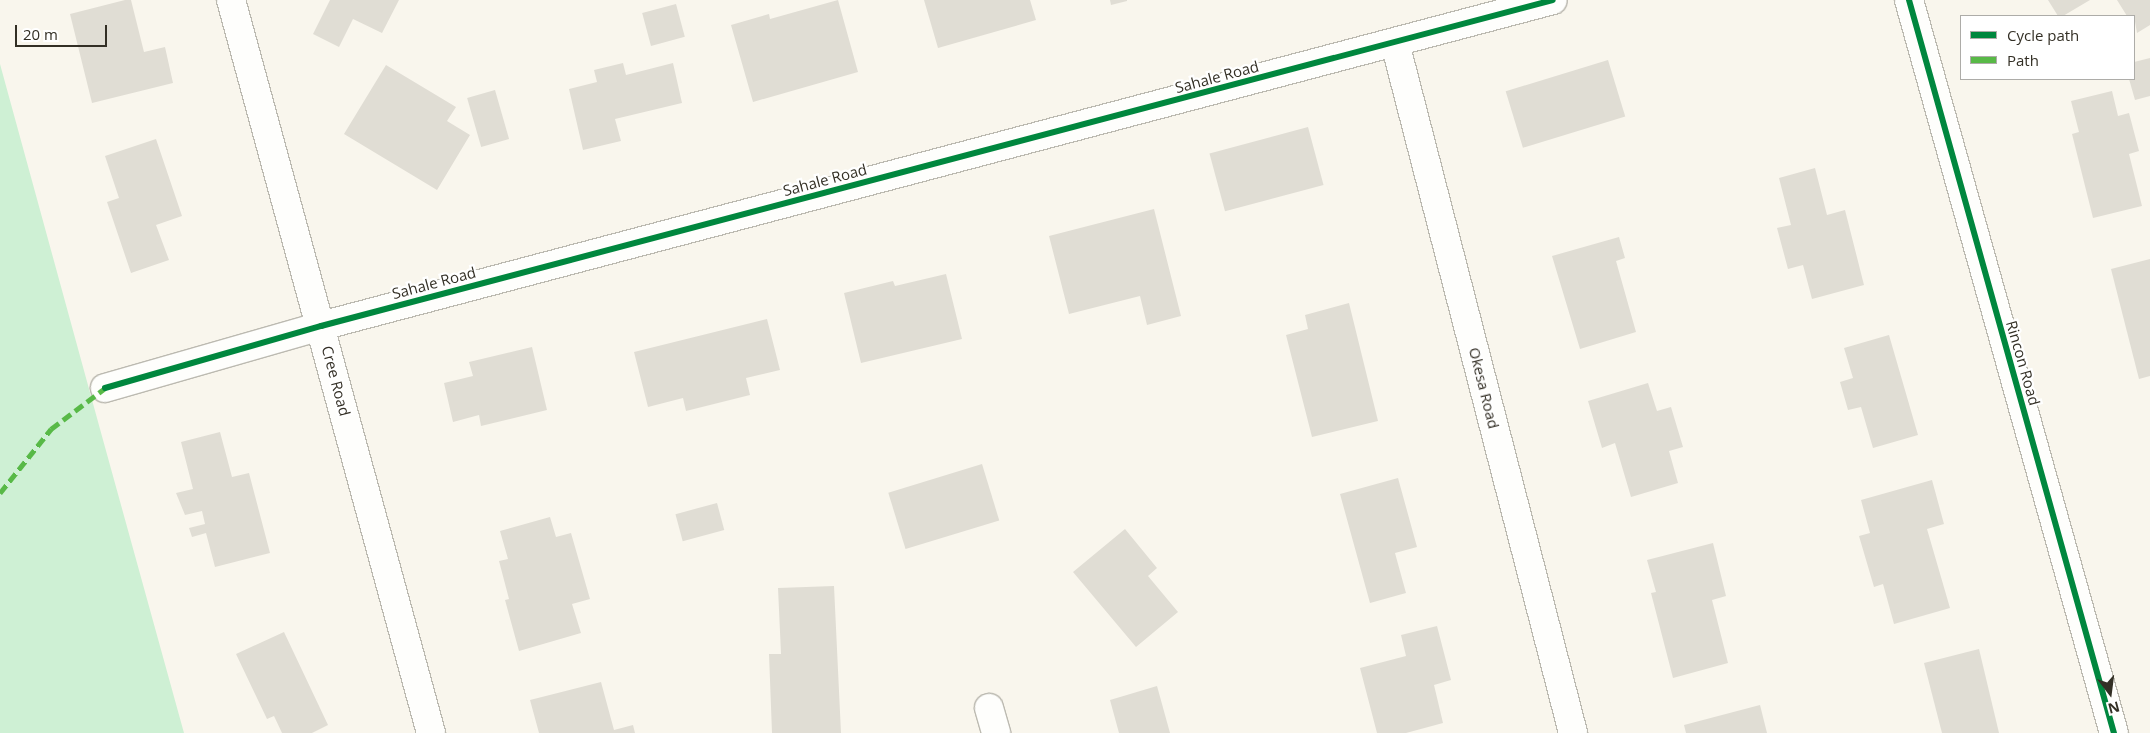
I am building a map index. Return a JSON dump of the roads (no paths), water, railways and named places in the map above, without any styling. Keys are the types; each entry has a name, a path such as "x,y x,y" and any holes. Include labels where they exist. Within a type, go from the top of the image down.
{"street":[{"name":"Cree Road","path":"231,0 431,733"},
{"name":"Sahale Road","path":"105,388 321,326 1553,0"},
{"name":"Rincon Road","path":"1909,0 2114,733"},
{"name":"Okesa Road","path":"1395,42 1573,733"}]}
